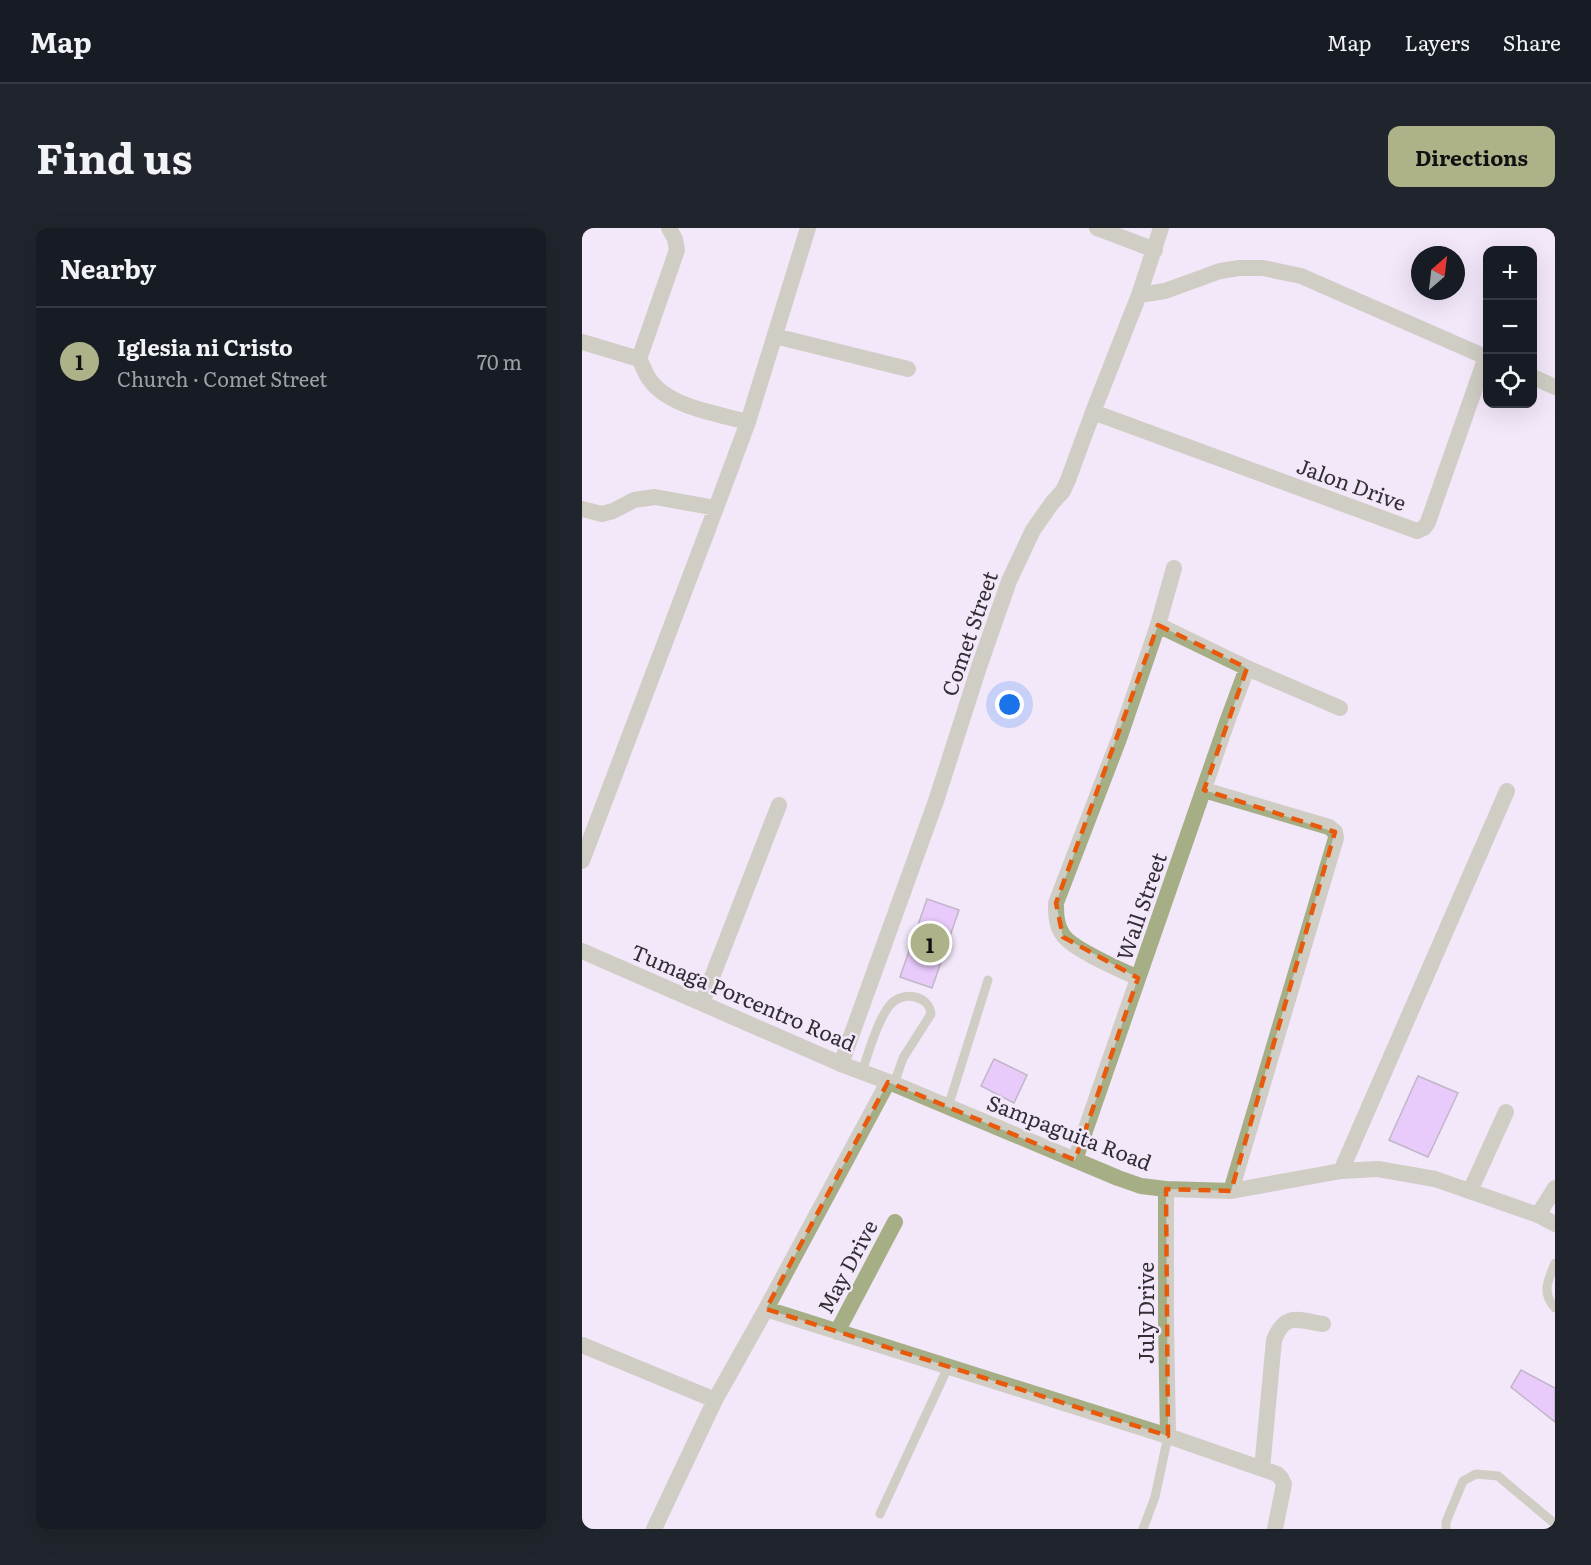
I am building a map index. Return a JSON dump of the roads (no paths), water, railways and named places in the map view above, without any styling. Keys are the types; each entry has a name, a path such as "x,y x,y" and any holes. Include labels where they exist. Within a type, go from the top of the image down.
{"street":[{"path":"639,359 677,250 675,239 669,228"},
{"path":"582,861 748,422 808,228"},
{"path":"1096,228 1155,250"},
{"name":"Comet Street","path":"842,1064 936,801 1009,581 1034,530 1063,491 1139,295 1161,228"},
{"path":"1139,295 1165,291 1220,271 1263,268 1301,276 1483,355"},
{"path":"775,336 908,369"},
{"path":"582,342 639,359 650,380 668,396 692,407 748,422"},
{"name":"Jalon Drive","path":"1093,412 1417,531 1424,528 1428,522 1483,368"},
{"path":"1537,379 1555,387"},
{"path":"582,509 602,514 634,500 655,496 716,508"},
{"path":"1138,978 1083,951 1064,937 1056,922 1056,903 1119,739 1158,625 1174,568"},
{"path":"1158,625 1247,668 1340,708"},
{"name":"Wall Street","path":"1075,1160 1247,668"},
{"path":"1204,790 1329,827 1335,832 1336,838 1231,1191"},
{"path":"1341,1171 1507,791"},
{"path":"702,1003 779,805"},
{"name":"Tumaga Porcentro Road","path":"582,951 891,1083"},
{"path":"654,1529 715,1400 891,1083"},
{"name":"Sampaguita Road","path":"891,1083 1141,1186 1231,1191 1341,1171 1378,1169 1435,1179 1538,1215 1555,1224"},
{"path":"1470,1191 1506,1112"},
{"path":"1538,1215 1555,1188"},
{"name":"July Drive","path":"1166,1189 1168,1436"},
{"name":"May Drive","path":"837,1332 895,1222"},
{"path":"766,1309 1168,1436 1277,1474 1284,1484 1275,1529"},
{"path":"1262,1469 1274,1340 1279,1328 1294,1319 1323,1324"},
{"path":"582,1345 715,1400"}],"lane":[{"path":"948,1107 987,981"},
{"path":"862,1071 882,1017 891,1004 899,997 908,996 920,999 927,1003 931,1014 903,1058 891,1083"},
{"path":"1555,1263 1547,1284 1548,1300 1555,1308"},
{"path":"880,1514 948,1366"},
{"path":"1143,1529 1155,1497 1168,1436"},
{"path":"1446,1529 1446,1522 1463,1481 1476,1474 1498,1476 1555,1524"}],"place":[{"name":"Iglesia ni Cristo","path":"930,943"}]}
